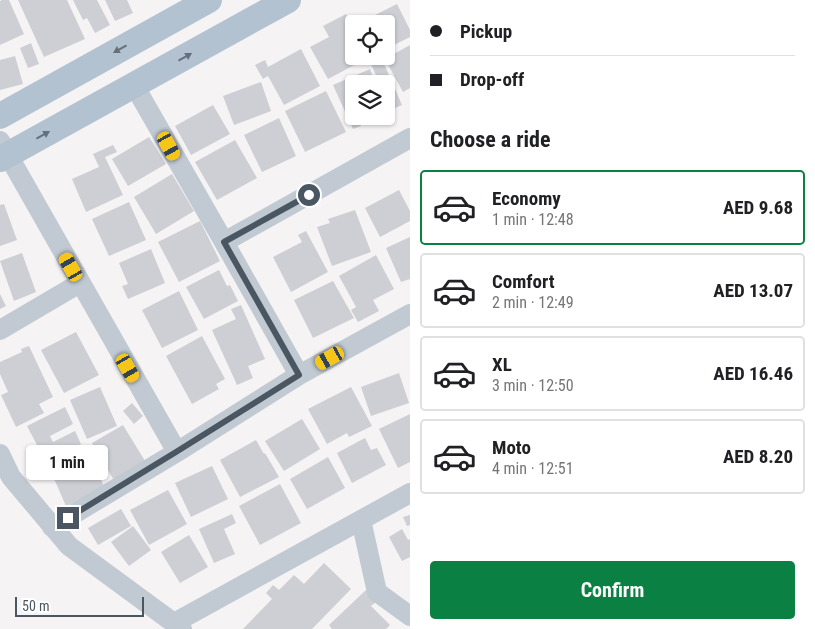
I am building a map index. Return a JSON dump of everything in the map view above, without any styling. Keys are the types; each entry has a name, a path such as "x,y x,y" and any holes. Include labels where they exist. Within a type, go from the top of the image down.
{"main road":[{"path":"0,116 209,0"},
{"path":"2,152 134,85 288,0"}],"street":[{"path":"134,85 299,375"},
{"path":"224,242 410,138"},
{"path":"2,152 80,283 176,452"},
{"path":"0,330 80,283"},
{"path":"52,527 299,375 410,314"},
{"path":"0,454 11,477 69,546 178,626 410,493"},
{"path":"361,520 377,592 410,616"}],"building":[{"path":"9,0 24,34 0,45 0,1"},
{"path":"18,0 67,0 85,39 44,57"},
{"path":"73,0 97,0 110,25 95,33 87,18 83,20"},
{"path":"105,0 127,0 133,13 115,21"},
{"path":"397,4 410,30 410,37 395,44 395,15 375,15"},
{"path":"346,14 345,65 354,65 328,79 310,47 329,37 323,26"},
{"path":"31,43 39,64 28,68 20,48"},
{"path":"410,45 410,88 403,92 388,65 395,65 395,53"},
{"path":"301,49 320,86 284,105 268,76 263,79 255,65 265,60 268,67"},
{"path":"15,56 23,84 0,90 0,60"},
{"path":"371,65 384,65 389,75 376,75"},
{"path":"370,69 372,75 356,75"},
{"path":"345,80 345,111 333,85"},
{"path":"261,82 271,111 234,125 223,96"},
{"path":"395,89 402,105 395,108"},
{"path":"326,91 346,132 305,152 285,111"},
{"path":"213,105 230,134 191,155 175,126"},
{"path":"279,118 296,156 262,172 244,135"},
{"path":"351,125 361,125 361,126 353,129"},
{"path":"149,137 166,164 128,186 112,159"},
{"path":"235,140 257,178 217,200 195,162"},
{"path":"113,145 117,152 105,157 123,195 86,212 72,179 99,167 93,154"},
{"path":"172,174 194,211 156,234 134,197"},
{"path":"399,190 410,211 410,221 380,237 365,208"},
{"path":"129,202 146,240 109,256 92,219"},
{"path":"4,204 17,240 0,246 0,205"},
{"path":"355,210 371,252 332,266 317,227 330,223 328,219"},
{"path":"200,221 220,261 179,282 158,242"},
{"path":"306,231 328,272 291,292 273,257 302,242 298,235"},
{"path":"410,237 410,279 401,282 386,248"},
{"path":"151,249 165,283 128,299 122,286 128,284 119,263"},
{"path":"22,253 36,292 14,301 0,261"},
{"path":"376,255 394,289 373,300 379,311 358,322 351,310 356,307 339,276"},
{"path":"219,270 227,286 230,285 238,301 204,319 186,287"},
{"path":"333,281 354,318 313,338 294,300"},
{"path":"179,291 198,330 162,348 142,310"},
{"path":"0,294 6,306 0,309"},
{"path":"241,305 265,359 248,366 253,378 237,385 212,330 236,319 231,309"},
{"path":"76,332 99,375 64,393 41,350"},
{"path":"202,336 225,379 216,384 219,389 192,404 166,356"},
{"path":"29,346 53,397 39,404 44,413 16,427 1,395 8,392 0,374 0,362 22,352 21,349"},
{"path":"399,373 409,403 371,416 361,387"},
{"path":"100,387 117,426 87,439 70,400"},
{"path":"351,387 372,426 349,437 347,433 327,444 308,409"},
{"path":"132,403 143,416 134,424 123,411"},
{"path":"65,407 73,424 50,436 53,442 75,431 81,444 46,462 27,426"},
{"path":"410,414 410,462 398,468 379,429"},
{"path":"302,419 320,449 284,471 265,441"},
{"path":"123,425 145,461 115,482 92,443"},
{"path":"365,438 371,450 377,448 386,465 352,483 337,453"},
{"path":"256,440 279,477 240,497 220,460"},
{"path":"83,449 89,463 73,469 75,474 95,466 105,489 66,506 48,465"},
{"path":"328,457 345,488 307,509 290,479"},
{"path":"212,466 228,499 191,517 175,483"},
{"path":"280,484 301,523 260,545 239,506"},
{"path":"168,490 187,524 149,545 130,510"},
{"path":"121,509 131,526 98,545 88,528"},
{"path":"232,514 236,523 224,529 235,554 214,563 199,529"},
{"path":"410,515 410,525 407,526 403,517"},
{"path":"133,526 151,550 129,566 111,542"},
{"path":"402,529 408,540 410,539 410,557 402,561 389,537"},
{"path":"189,535 208,567 180,583 161,552"},
{"path":"324,563 351,589 312,629 243,629 272,599 266,593 273,585 279,590 294,575 304,584"},
{"path":"366,590 377,601 371,606 390,625 386,629 332,629 329,625"}],"route":[{"path":"68,518 299,375 224,242 309,195"}]}
